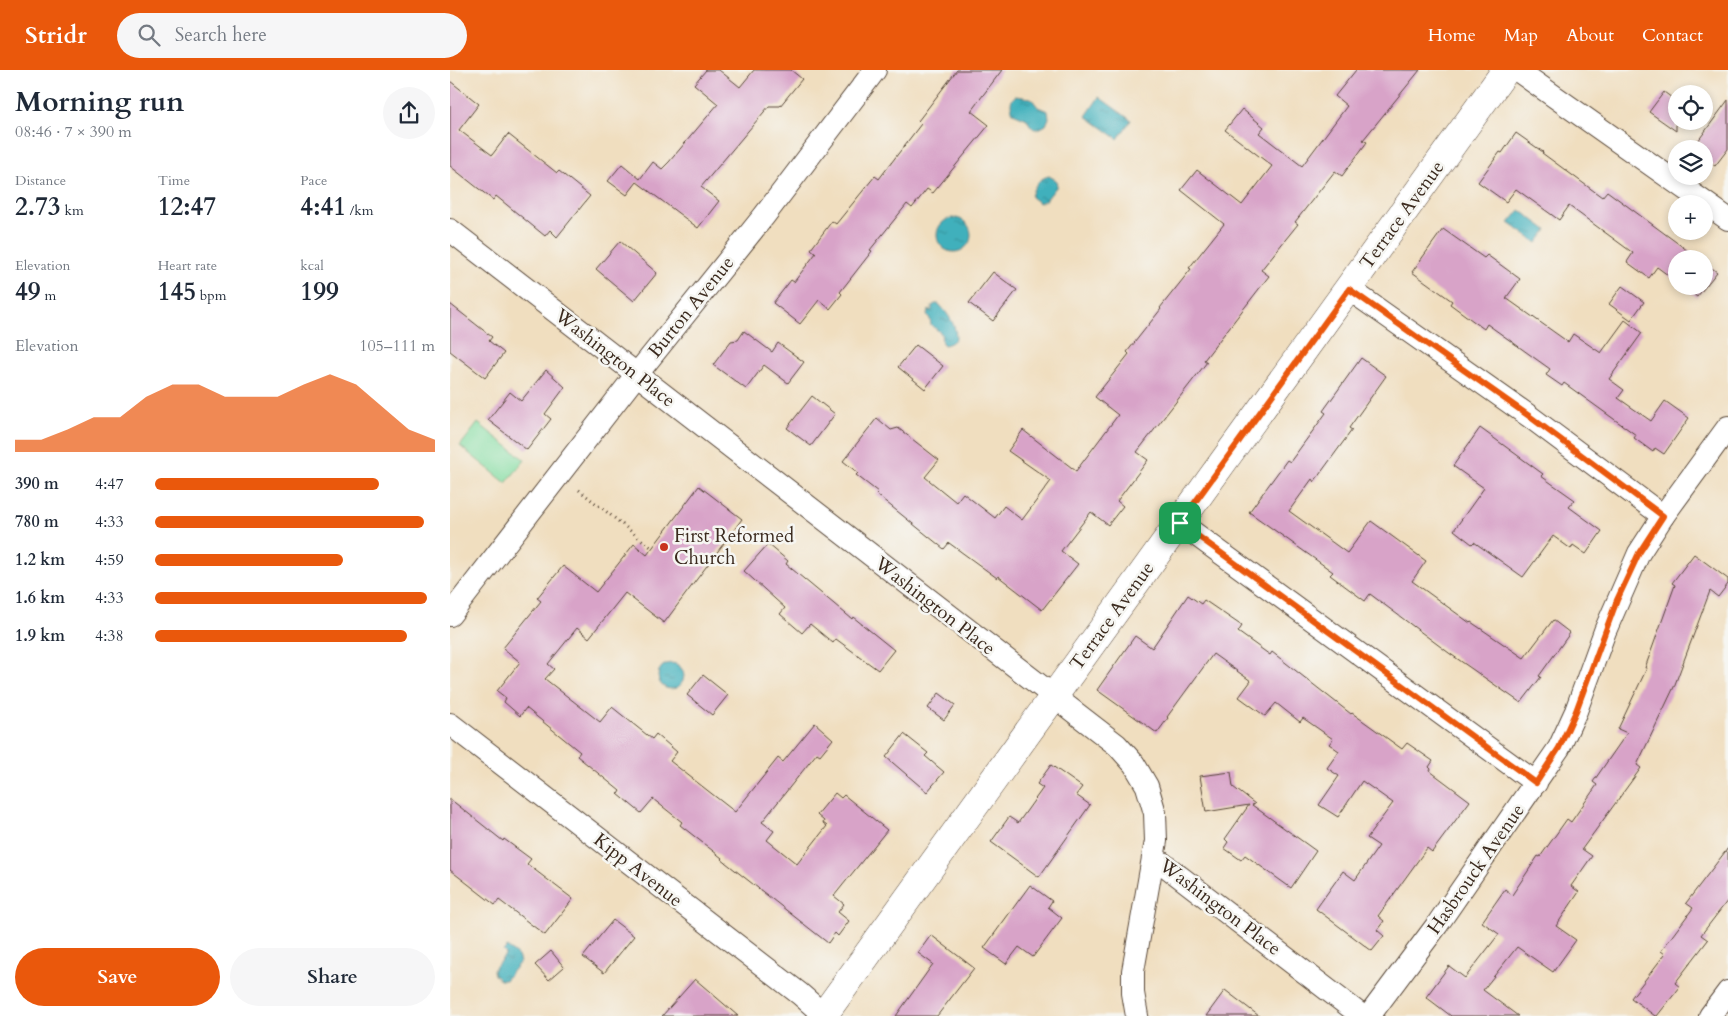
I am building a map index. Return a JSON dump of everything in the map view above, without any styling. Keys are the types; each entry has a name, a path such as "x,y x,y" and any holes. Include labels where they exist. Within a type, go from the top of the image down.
{"main road":[{"name":"Terrace Avenue","path":"824,1016 1052,697 1180,523 1506,70"}],"street":[{"name":"Burton Avenue","path":"450,614 637,374 764,216 875,70"},
{"path":"1518,70 1728,219"},
{"name":"Washington Place","path":"450,230 1052,697 1117,745 1134,764 1147,786 1155,813 1156,841 1154,857 1362,1016"},
{"path":"1349,289 1529,416 1663,516"},
{"name":"Hasbrouck Avenue","path":"1369,1016 1437,925 1559,748 1576,711 1617,600 1639,553 1663,516 1728,427"},
{"path":"1180,523 1536,783"},
{"name":"Kipp Avenue","path":"450,724 800,994 824,1016"},
{"path":"1137,1016 1133,993 1133,971 1154,857"},
{"path":"1710,1016 1728,992"}],"path":[{"path":"579,490 652,548"}],"green space":[{"path":"478,423 525,460 506,483 460,446"}],"water":[{"path":"1015,96 1031,98 1038,107 1048,111 1049,118 1046,125 1039,129 1034,129 1027,119 1013,113 1011,102"},
{"path":"1099,97 1131,120 1118,139 1086,116"},
{"path":"1049,176 1056,180 1057,186 1046,200 1039,203 1031,197 1032,193 1039,181"},
{"path":"1520,210 1547,230 1537,243 1509,223"},
{"path":"954,218 961,219 966,223 970,228 970,242 966,247 961,251 954,252 947,251 942,247 938,242 937,235 938,228 942,223 947,219"},
{"path":"939,304 955,328 956,338 948,344 944,345 942,343 941,333 931,325 927,315 928,311 932,310 932,306"},
{"path":"671,663 680,667 684,676 680,685 671,689 662,685 658,676 662,667"},
{"path":"507,947 518,956 520,962 505,980 500,980 494,975 493,970 506,954 503,951"}],"building":[{"path":"706,70 719,70 740,87 754,70 791,70 802,79 780,106 769,106 701,187 719,201 698,228 637,182 627,195 608,181 622,164 640,179 653,162 662,169 669,162 718,104 694,84"},
{"path":"957,70 1002,70 971,111 989,125 933,193 927,189 912,208 907,204 870,250 872,251 840,292 842,294 830,309 819,300 800,324 773,303 791,280 794,282 816,253 811,249 832,221 836,224 875,176 879,179 921,124 918,121"},
{"path":"1356,70 1420,70 1363,140 1367,142 1342,176 1335,171 1295,222 1298,224 1261,270 1269,276 1204,360 1207,362 1137,452 1148,460 1117,501 1123,506 1108,525 1091,512 1061,551 1078,564 1042,610 998,576 997,578 949,543 944,549 876,494 878,492 856,475 858,473 843,461 877,418 891,430 898,428 939,460 925,477 956,502 963,493 995,518 1004,506 1022,520 1051,481 1008,451 1023,430 1076,471 1118,415 1095,397 1191,269 1189,268 1224,224 1181,190 1197,170 1242,205 1272,166 1225,130 1242,109 1264,127 1259,133 1302,166 1347,106 1335,96"},
{"path":"450,81 479,104 459,130 492,155 508,134 557,173 559,171 590,196 557,237 550,230 545,236 496,196 493,200 450,166"},
{"path":"1664,92 1668,95 1668,125 1649,112"},
{"path":"1728,100 1728,149 1715,166 1713,165 1713,140 1699,140 1706,130 1713,130 1713,120"},
{"path":"1516,133 1602,197 1607,191 1668,236 1668,240 1673,240 1687,250 1668,250 1668,275 1657,267 1649,278 1627,262 1633,253 1569,206 1559,220 1516,189 1506,202 1478,182 1500,152 1502,153"},
{"path":"1443,229 1484,258 1487,255 1520,279 1506,298 1568,342 1573,334 1601,353 1625,320 1642,333 1609,379 1624,390 1618,398 1651,421 1665,401 1689,418 1664,454 1655,448 1653,452 1634,438 1636,435 1564,383 1562,386 1546,375 1550,369 1487,324 1484,329 1450,304 1452,301 1412,272"},
{"path":"620,241 657,273 634,301 596,269"},
{"path":"1713,269 1717,272 1713,277"},
{"path":"993,272 1017,290 993,321 969,303"},
{"path":"1622,286 1644,302 1631,320 1609,304"},
{"path":"450,304 492,337 489,341 504,353 485,378 450,351"},
{"path":"744,331 772,352 778,343 804,362 788,383 764,365 746,389 713,365 731,341 738,340"},
{"path":"916,345 943,366 925,389 898,367"},
{"path":"1361,358 1386,376 1349,428 1352,430 1314,482 1312,479 1289,511 1347,553 1371,521 1426,561 1412,581 1470,623 1524,658 1553,620 1570,633 1521,703 1449,653 1370,594 1365,601 1330,575 1333,572 1249,512 1287,460 1290,462 1326,413 1323,411"},
{"path":"546,370 565,387 545,414 551,419 527,450 488,420 510,392 521,401"},
{"path":"812,396 835,414 811,446 787,428"},
{"path":"1480,428 1575,500 1569,507 1602,531 1586,554 1573,545 1571,549 1553,536 1523,577 1454,530 1484,488 1453,466"},
{"path":"699,486 742,519 664,623 625,593 589,638 577,628 548,664 554,669 545,679 600,722 612,707 652,739 656,734 677,752 670,761 735,812 778,758 783,762 815,723 833,739 820,755 817,753 762,822 774,831 767,840 797,864 827,826 817,815 835,793 841,798 844,795 887,830 834,896 844,904 838,912 849,921 838,936 835,933 828,943 721,859 680,825 682,822 653,799 641,813 618,794 620,791 577,756 580,752 526,708 520,716 504,702 506,698 497,691 520,662 503,648 541,601 537,598 563,566 596,592 634,544 647,555"},
{"path":"768,544 788,561 786,564 852,619 853,617 894,650 878,670 836,639 833,643 810,624 802,633 780,614 785,608 744,571"},
{"path":"1694,554 1728,579 1728,584 1718,597 1710,591 1674,687 1637,765 1641,768 1582,849 1592,856 1571,886 1579,892 1556,926 1576,940 1553,972 1517,947 1483,990 1518,1016 1451,1016 1426,997 1449,966 1465,978 1499,934 1482,922 1505,889 1512,895 1538,856 1540,857 1567,819 1571,822 1597,785 1593,782 1627,733 1618,729 1647,668 1645,668 1675,585 1672,583"},
{"path":"1188,595 1201,604 1204,600 1242,626 1238,632 1270,655 1272,652 1351,714 1402,749 1407,743 1433,761 1429,767 1430,771 1470,801 1432,852 1427,848 1378,916 1384,921 1377,930 1384,936 1372,951 1316,909 1343,871 1355,880 1379,846 1367,838 1393,803 1362,781 1338,817 1319,805 1339,776 1327,768 1339,751 1329,744 1333,739 1303,718 1300,722 1276,703 1265,716 1239,697 1251,681 1213,654 1157,733 1097,690 1135,636 1152,648"},
{"path":"703,675 728,695 712,715 687,695"},
{"path":"939,693 955,705 944,720 928,708"},
{"path":"904,734 928,753 925,756 944,772 927,792 886,757"},
{"path":"1051,765 1082,787 1076,795 1090,805 1039,877 991,842 1009,817 1018,823 1043,788 1037,784"},
{"path":"1231,772 1233,787 1255,804 1252,805 1316,851 1291,888 1245,855 1241,860 1224,848 1228,842 1225,839 1249,805 1206,812 1200,776"},
{"path":"450,799 503,841 504,839 531,859 527,864 573,899 545,935 499,900 495,905 450,870"},
{"path":"1728,848 1728,900 1701,935 1708,940 1675,983 1680,987 1657,1016 1655,1016 1631,998 1665,954 1661,951 1693,908 1686,903"},
{"path":"1030,885 1052,901 1048,907 1062,918 1033,957 1019,947 1006,964 984,948"},
{"path":"613,920 634,936 604,973 583,957"},
{"path":"931,935 974,968 937,1016 896,1016 933,964 918,953"},
{"path":"551,951 564,967 549,980 535,965"},
{"path":"695,979 738,1016 662,1016"},
{"path":"1225,990 1259,1016 1206,1016"}],"place":[{"name":"First Reformed Church","path":"664,547"}],"route":[{"path":"1349,289 1529,416 1663,516 1639,553 1623,586 1576,711 1559,748 1536,783 1180,523 1349,289"}]}
